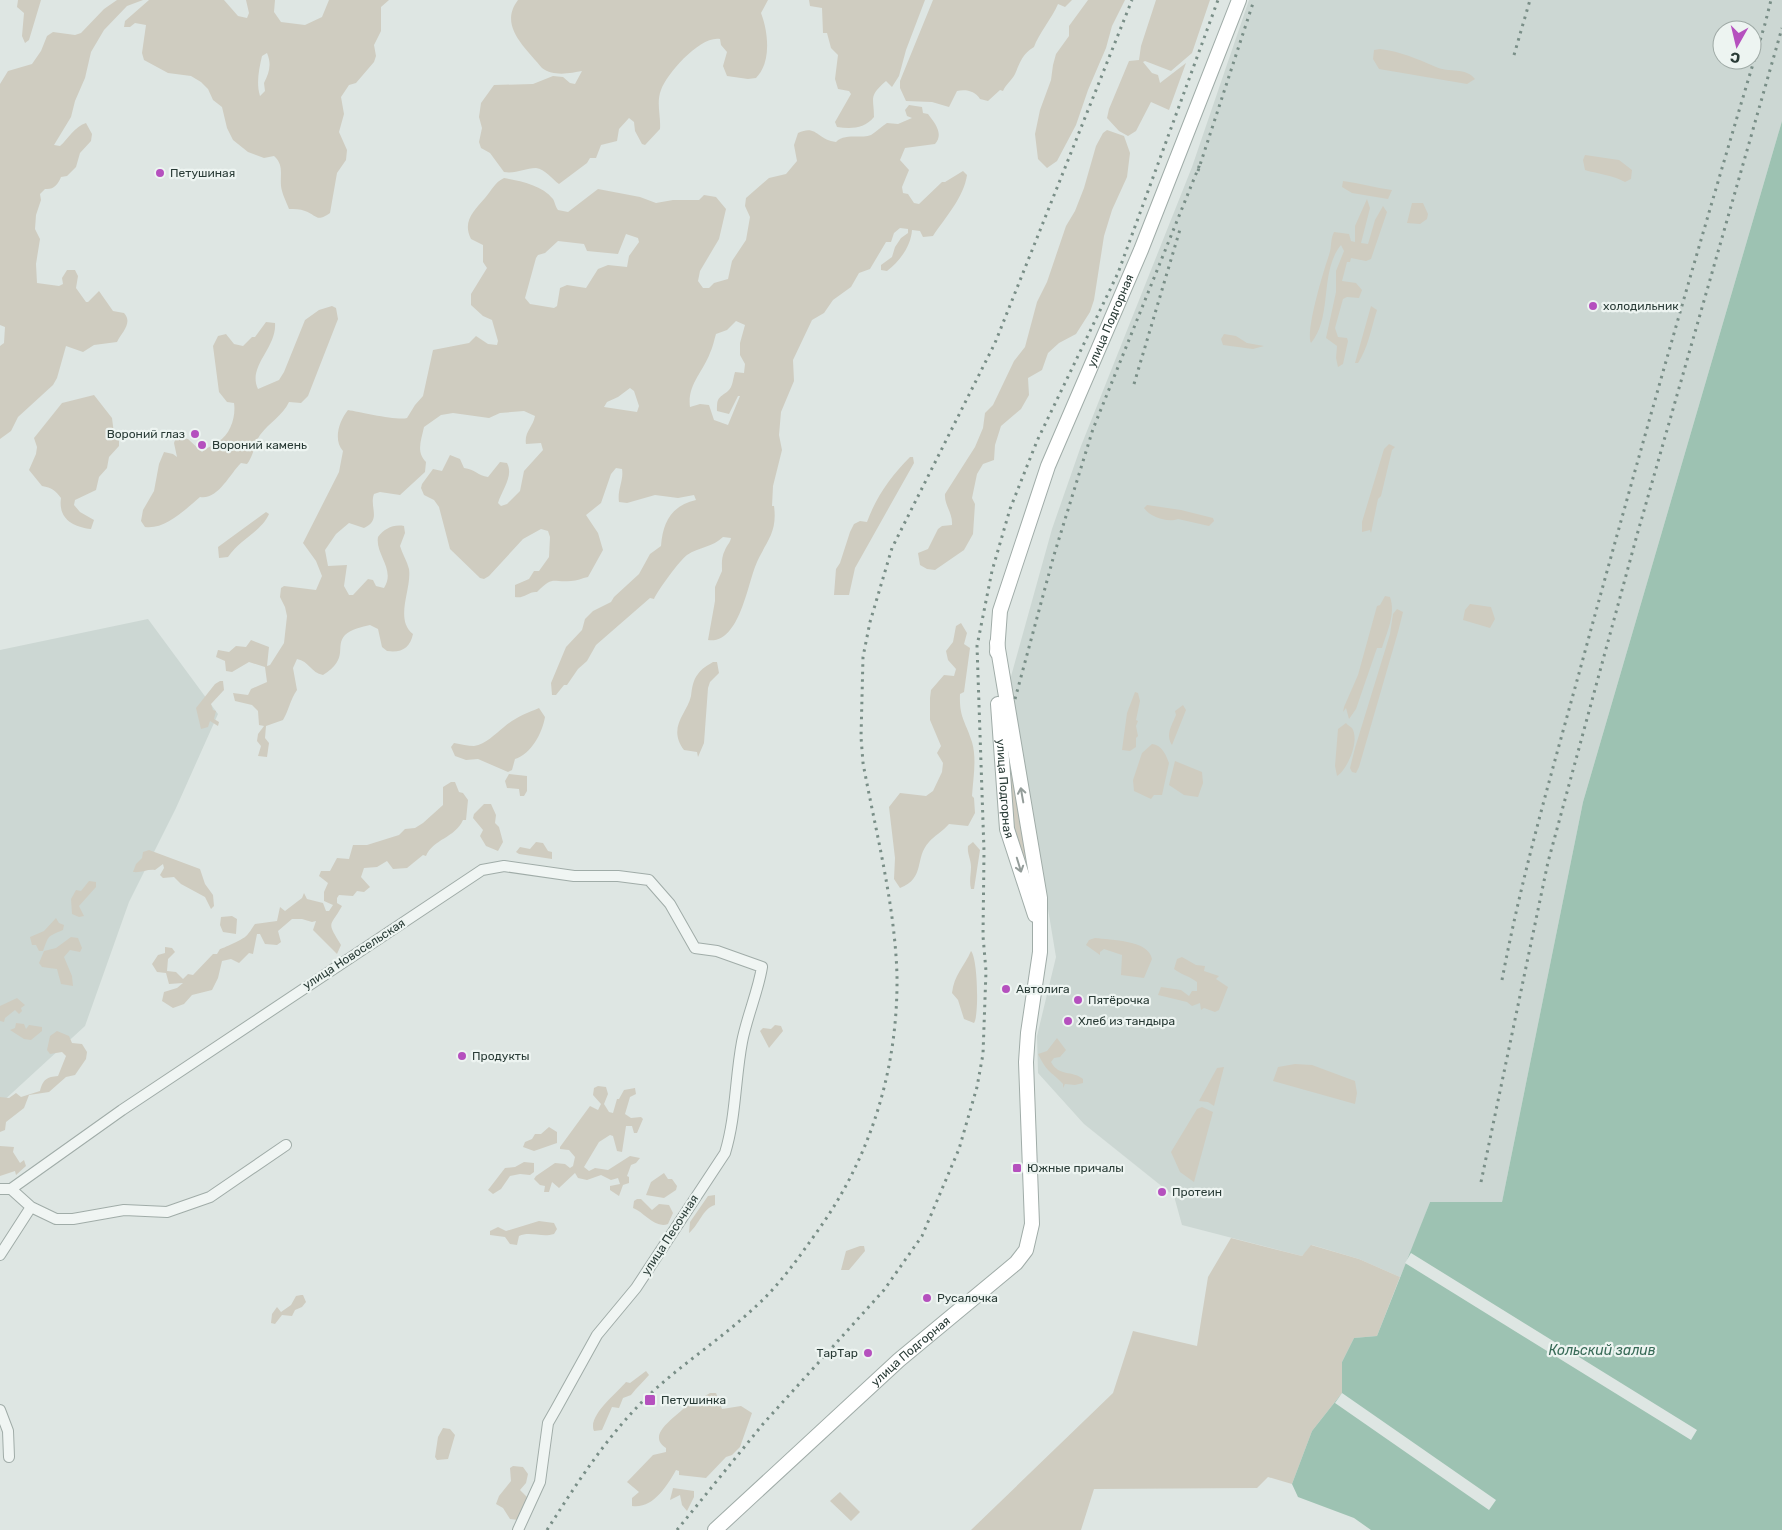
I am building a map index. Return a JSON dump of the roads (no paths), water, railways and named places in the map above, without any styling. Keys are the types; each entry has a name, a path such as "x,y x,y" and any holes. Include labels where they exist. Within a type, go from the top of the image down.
{"main road":[{"name":"улица Подгорная","path":"1040,930 1008,829 1002,736 995,684 1000,611 1048,466 1142,250 1239,0"},
{"name":"улица Подгорная","path":"715,1530 899,1360 1016,1263 1026,1250 1032,1224 1026,1062 1029,1024 1040,952 1040,898 998,644"}],"street":[{"name":"улица Новосельская","path":"11,1189 138,1099 482,870 504,866 574,876 618,876 649,880 670,904 695,948 717,951"},
{"name":"улица Песочная","path":"518,1530 526,1518 540,1482 548,1423 565,1392 597,1334 636,1288 725,1153 732,1129 733,1098 742,1040 762,967 717,951"},
{"path":"0,1189 11,1189 31,1207 56,1219 73,1219 124,1210 167,1212 210,1196 286,1146"},
{"path":"0,1255 31,1207"},
{"path":"0,1410 8,1431 9,1457"}],"water":[{"name":"Кольский залив","path":"1782,121 1782,1530 1371,1530 1354,1518 1298,1497 1292,1484 1312,1431 1342,1393 1342,1362 1354,1338 1377,1336 1430,1202 1502,1202 1583,802"}],"railway":[{"path":"547,1530 593,1460 632,1412 673,1374 741,1320 781,1280 838,1200 854,1171 867,1140 887,1076 893,1043 897,976 889,896 863,763 861,737 863,657 870,622 892,548 995,343 1132,0"},
{"path":"677,1530 763,1424 884,1290 922,1236 959,1149 977,1087 983,1054 986,971 983,936 984,851 977,646 992,571 1010,509 1037,441 1118,273 1218,0"},
{"path":"1198,171 1254,0"},
{"path":"1514,55 1530,0"},
{"path":"1502,980 1531,849 1554,762 1654,404 1771,0"},
{"path":"1481,1182 1548,862 1637,535 1782,28"},
{"path":"1015,699 1054,555 1093,429 1200,164"},
{"path":"1134,384 1181,226"}],"place":[{"name":"Петушиная","path":"160,173"},
{"name":"холодильник","path":"1593,306"},
{"name":"Вороний глаз","path":"195,434"},
{"name":"Вороний камень","path":"202,445"},
{"name":"Автолига","path":"1006,989"},
{"name":"Пятёрочка","path":"1078,1000"},
{"name":"Хлеб из тандыра","path":"1068,1021"},
{"name":"Продукты","path":"462,1056"},
{"name":"Южные причалы","path":"1017,1168"},
{"name":"Протеин","path":"1162,1192"},
{"name":"Русалочка","path":"927,1298"},
{"name":"ТарТар","path":"868,1353"},
{"name":"Петушинка","path":"650,1400"}]}
